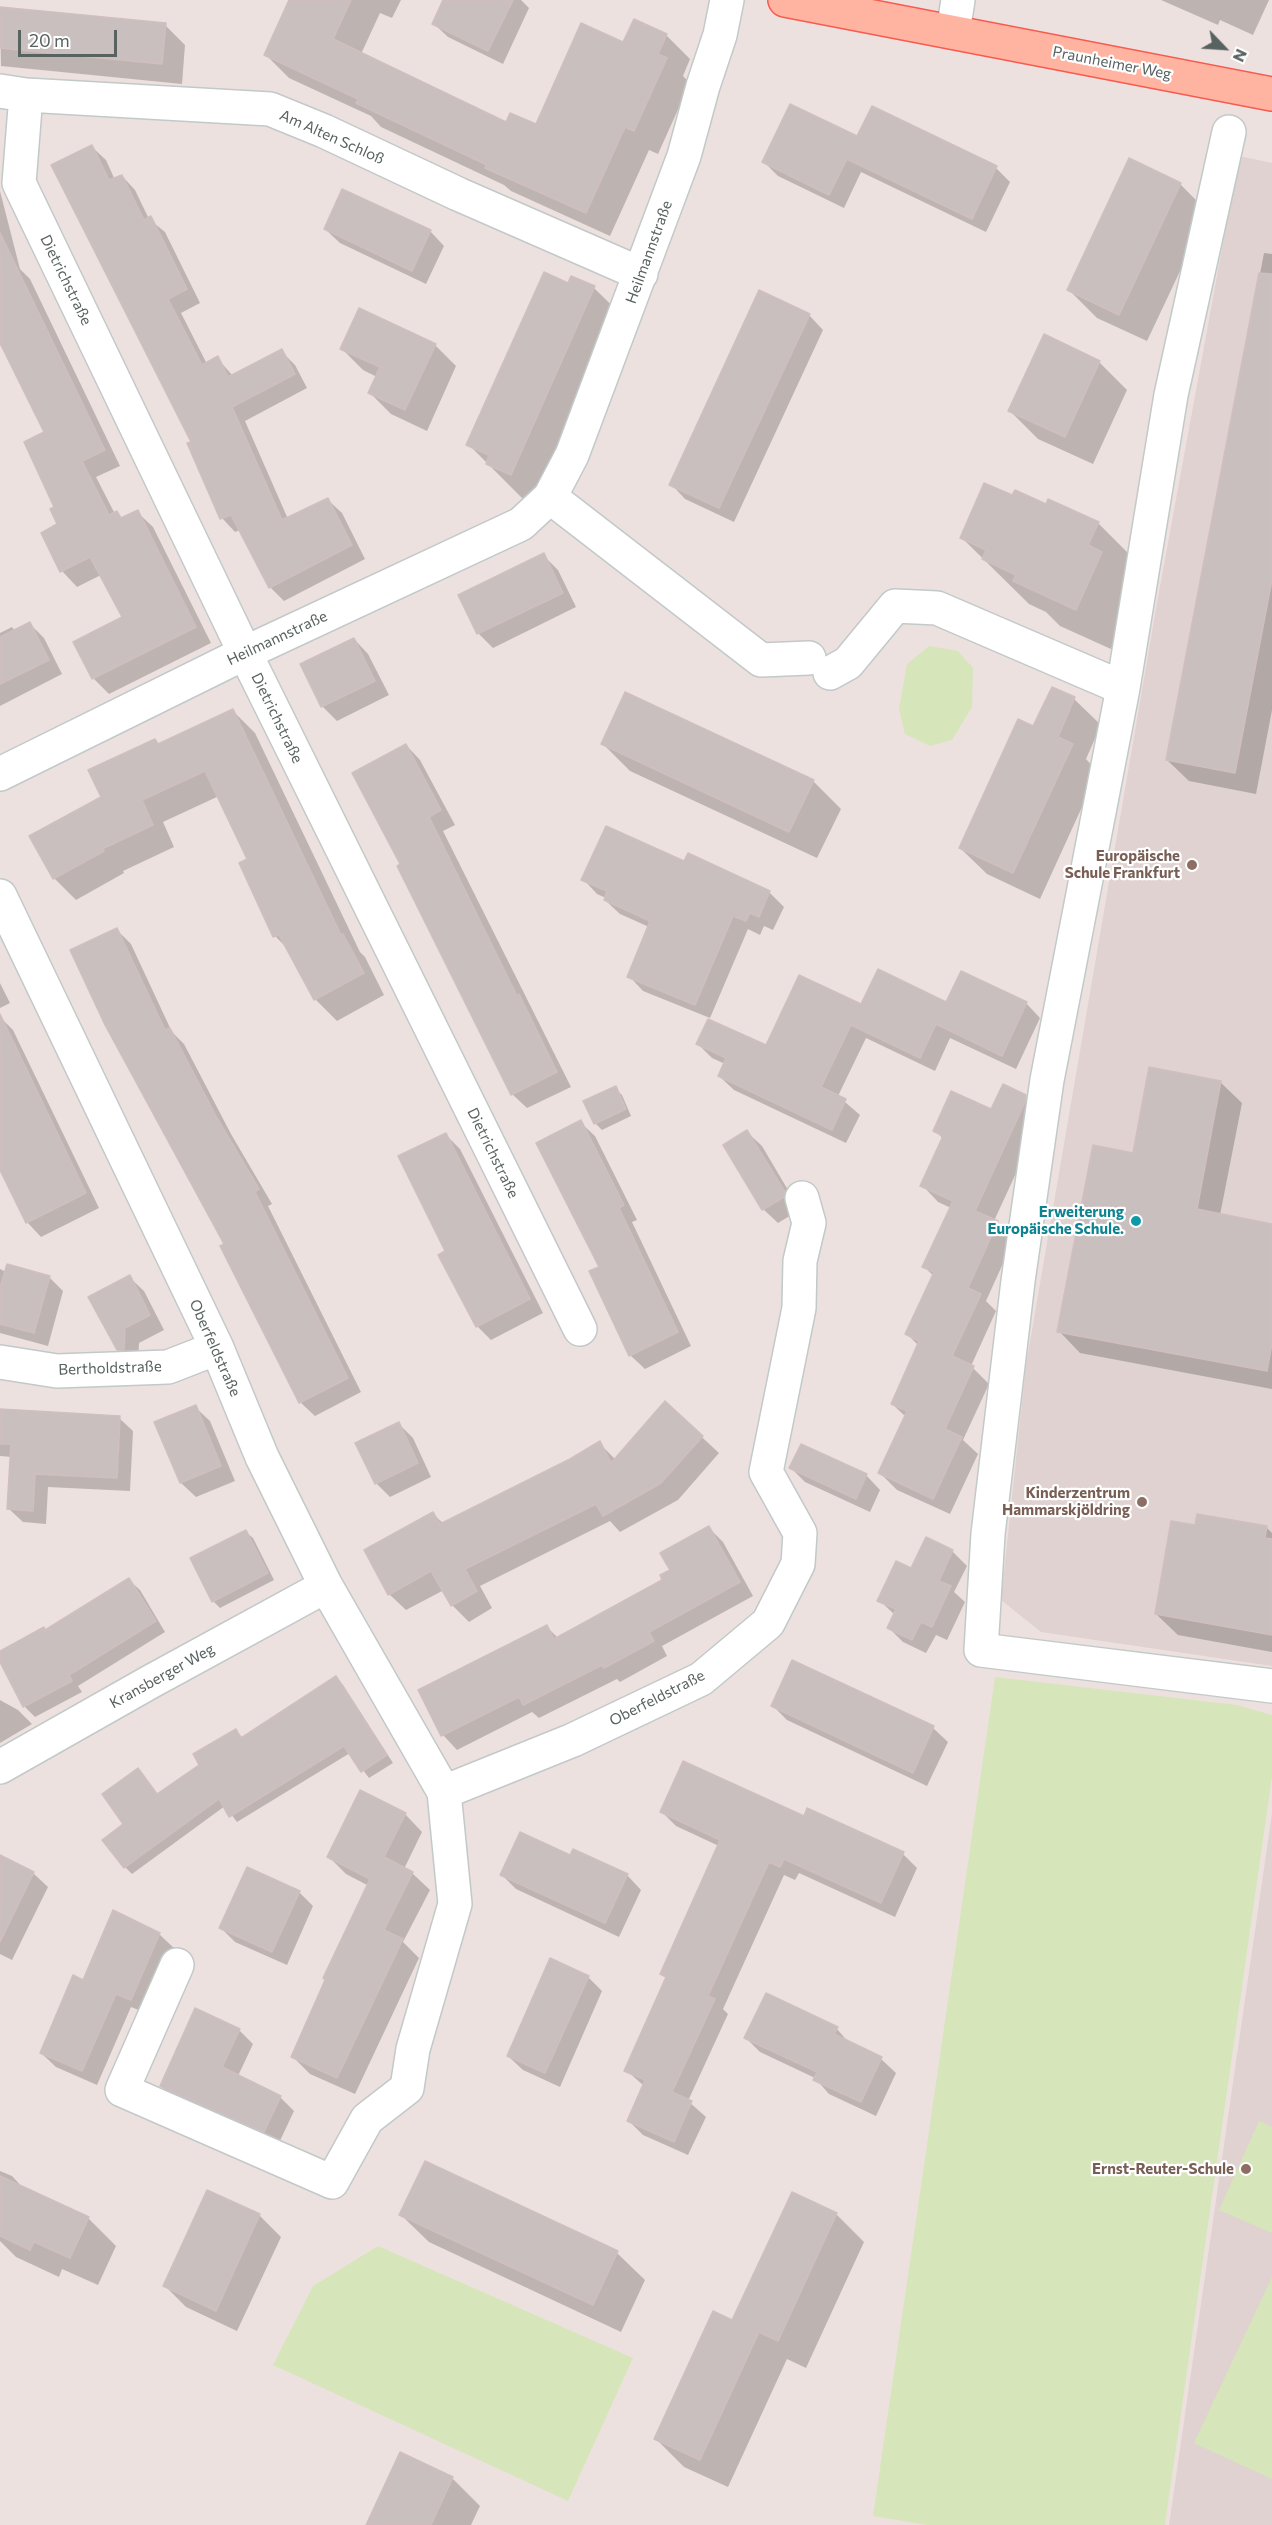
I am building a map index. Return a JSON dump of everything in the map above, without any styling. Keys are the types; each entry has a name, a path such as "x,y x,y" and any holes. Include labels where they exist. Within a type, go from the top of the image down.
{"main road":[{"name":"Praunheimer Weg","path":"785,0 1272,94"}],"street":[{"name":"Heilmannstraße","path":"0,774 245,653 521,524 550,497 572,455 684,156 720,35 727,0"},
{"path":"952,32 957,0"},
{"name":"Am Alten Schloß","path":"13,93 270,109 324,131 458,195 641,274"},
{"name":"Dietrichstraße","path":"13,93 19,183 245,653 580,1329"},
{"path":"1229,132 1171,395 1123,688 1044,1101 1018,1281 988,1534 981,1650 1272,1686"},
{"path":"550,497 761,660 820,665 848,663 895,606 937,608 1123,688"},
{"name":"Oberfeldstraße","path":"0,896 217,1348 262,1456 326,1586 444,1792 455,1904 413,2049 407,2088 368,2119 332,2182 122,2090 177,1965"},
{"name":"Oberfeldstraße","path":"444,1792 573,1740 701,1679 768,1623 798,1564 800,1533 766,1472 799,1308 800,1261 809,1223 802,1198"},
{"name":"Bertholdstraße","path":"0,1362 57,1371 168,1367 217,1348"},
{"name":"Kransberger Weg","path":"0,1767 326,1586"}],"shaded area":[{"name":"Europäische Schule Frankfurt","path":"1239,156 1272,163 1272,1666 1041,1632 1001,1600 1026,1365 1157,603"},
{"name":"Ernst-Reuter-Schule","path":"1272,1813 1272,2525 1169,2525"}],"green space":[{"path":"929,646 958,651 973,668 972,707 952,740 930,746 905,734 899,709 907,664"},
{"path":"995,1677 1237,1705 1272,1715 1272,1777 1165,2525 927,2525 873,2516"},
{"path":"1259,2121 1272,2127 1272,2233 1219,2210"},
{"path":"378,2246 633,2358 568,2501 273,2365 313,2286"},
{"path":"1272,2277 1272,2479 1194,2443"}],"building":[{"path":"289,0 351,0 333,39 506,122 510,113 536,124 581,23 623,42 634,19 667,34 658,54 667,58 634,131 625,127 586,213 485,168 487,165 356,103 358,99 264,55"},
{"path":"443,0 513,0 488,51 432,24"},
{"path":"0,7 166,23 162,64 0,48"},
{"path":"790,104 857,136 872,106 997,166 972,219 847,159 829,195 762,162"},
{"path":"92,145 109,180 122,175 144,220 151,216 187,289 168,299 202,365 218,356 228,377 282,349 295,374 232,407 282,520 328,498 352,545 269,588 231,515 220,519 187,443 191,442 51,165"},
{"path":"1129,158 1181,183 1119,315 1067,290"},
{"path":"342,189 431,230 412,271 324,229"},
{"path":"0,233 105,450 82,461 109,515 117,511 121,518 138,510 196,627 92,679 73,642 122,617 90,557 60,572 41,533 57,524 50,509 54,507 24,442 44,432 0,343"},
{"path":"544,272 568,283 571,276 595,286 511,475 486,464 489,455 466,445"},
{"path":"1259,273 1272,274 1272,580 1235,773 1166,760"},
{"path":"759,290 810,314 719,508 669,485"},
{"path":"359,308 436,344 405,410 368,393 380,367 340,349"},
{"path":"1044,334 1100,361 1065,437 1008,411"},
{"path":"984,483 1012,495 1015,490 1046,504 1048,499 1099,522 1088,545 1102,552 1076,610 1013,581 1016,575 982,559 986,550 960,538"},
{"path":"544,553 563,593 477,634 458,595"},
{"path":"30,622 49,660 0,684 0,637"},
{"path":"354,638 375,681 321,707 300,664"},
{"path":"1052,687 1075,697 1058,737 1073,744 1013,873 959,848 1018,719 1033,726"},
{"path":"625,692 814,780 789,832 601,744"},
{"path":"233,709 341,935 343,934 364,973 314,1000 279,935 273,937 239,863 247,859 205,771 142,800 153,825 102,849 104,851 53,879 29,836 101,797 88,770 155,739 158,744"},
{"path":"406,744 441,810 429,817 557,1072 511,1095 397,866 400,864 352,773"},
{"path":"606,826 684,861 688,853 770,891 759,917 750,913 746,921 733,916 695,1005 627,977 650,921 604,900 607,891 581,880"},
{"path":"117,928 165,1030 170,1028 217,1118 259,1189 255,1192 348,1378 299,1403 220,1246 224,1244 105,1025 70,950"},
{"path":"878,969 946,1002 961,971 1027,1002 1002,1056 936,1024 920,1058 851,1025 821,1087 846,1099 832,1130 718,1076 726,1058 696,1044 708,1019 766,1045 799,975 861,1004"},
{"path":"0,1014 86,1193 26,1223 0,1170"},
{"name":"Erweiterung Europäische Schule.","path":"1149,1067 1221,1081 1197,1209 1272,1224 1272,1344 1267,1371 1057,1332 1093,1145 1133,1153"},
{"path":"1003,1084 1026,1095 1025,1102 975,1211 998,1221 968,1288 981,1294 952,1356 974,1366 945,1429 962,1437 933,1499 878,1473 907,1411 891,1404 919,1341 905,1334 934,1272 922,1267 953,1201 920,1186 943,1136 933,1131 951,1091 991,1109"},
{"path":"616,1086 626,1109 594,1124 583,1101"},
{"path":"581,1120 624,1205 619,1208 678,1332 629,1356 589,1271 599,1267 536,1143"},
{"path":"747,1130 785,1192 784,1197 762,1210 723,1145"},
{"path":"446,1133 530,1299 476,1327 438,1255 445,1251 398,1156"},
{"path":"7,1264 50,1276 34,1333 0,1324 0,1288"},
{"path":"130,1275 150,1315 125,1328 124,1350 117,1350 88,1297"},
{"path":"665,1401 703,1436 661,1483 603,1516 596,1504 465,1569 477,1591 451,1606 431,1571 388,1595 364,1550 433,1512 440,1524 570,1459 600,1441 611,1463"},
{"path":"196,1405 221,1466 180,1483 154,1422"},
{"path":"0,1409 120,1416 117,1478 35,1474 33,1511 7,1509 11,1444 0,1444"},
{"path":"399,1422 418,1463 375,1484 355,1443"},
{"path":"801,1444 867,1474 856,1499 789,1468"},
{"path":"1197,1514 1267,1526 1265,1538 1272,1539 1272,1635 1155,1614 1171,1521 1195,1525"},
{"path":"709,1526 740,1582 649,1632 654,1641 604,1668 602,1665 523,1705 519,1697 441,1736 418,1690 547,1625 554,1639 662,1580 660,1575 670,1570 660,1553"},
{"path":"246,1530 268,1573 212,1602 190,1558"},
{"path":"926,1537 953,1550 939,1581 951,1586 932,1627 921,1622 912,1640 887,1628 896,1609 877,1601 896,1561 911,1568"},
{"path":"129,1578 156,1621 69,1675 72,1681 23,1707 0,1662 0,1651 44,1627 45,1630"},
{"path":"792,1660 934,1726 913,1773 771,1706"},
{"path":"336,1676 387,1755 361,1772 344,1746 229,1817 219,1799 124,1868 102,1840 123,1824 102,1794 138,1768 157,1794 199,1765 193,1754 236,1729 241,1738"},
{"path":"683,1761 804,1816 807,1808 904,1852 881,1903 784,1859 780,1867 769,1862 708,1996 715,1999 672,2092 692,2101 674,2142 627,2121 645,2080 624,2071 666,1977 660,1974 720,1840 660,1812"},
{"path":"360,1790 406,1813 384,1857 413,1872 384,1930 403,1939 337,2078 291,2057 325,1980 323,1978 370,1879 327,1857"},
{"path":"520,1832 570,1855 573,1849 628,1874 605,1923 500,1875"},
{"path":"0,1855 34,1872 0,1942"},
{"path":"247,1867 300,1891 272,1952 219,1928"},
{"path":"113,1910 160,1933 131,2000 116,1994 82,2071 40,2053 73,1975 83,1980"},
{"path":"550,1958 589,1976 545,2073 507,2056"},
{"path":"766,1993 838,2027 834,2034 882,2057 861,2102 813,2080 817,2072 744,2038"},
{"path":"195,2008 240,2029 222,2067 281,2096 264,2132 160,2086"},
{"path":"425,2161 618,2251 593,2305 399,2215"},
{"path":"0,2176 89,2217 70,2258 34,2242 30,2250 0,2236"},
{"path":"207,2190 260,2214 216,2311 163,2286"},
{"path":"792,2192 837,2213 778,2341 759,2332 700,2460 654,2439 713,2311 732,2320"},
{"path":"400,2452 453,2477 431,2525 366,2525"}],"place":[{"name":"Europäische Schule Frankfurt","path":"1192,865"},
{"name":"Erweiterung Europäische Schule.","path":"1136,1221"},
{"name":"Kinderzentrum Hammarskjöldring","path":"1142,1502"},
{"name":"Ernst-Reuter-Schule","path":"1246,2169"}]}
